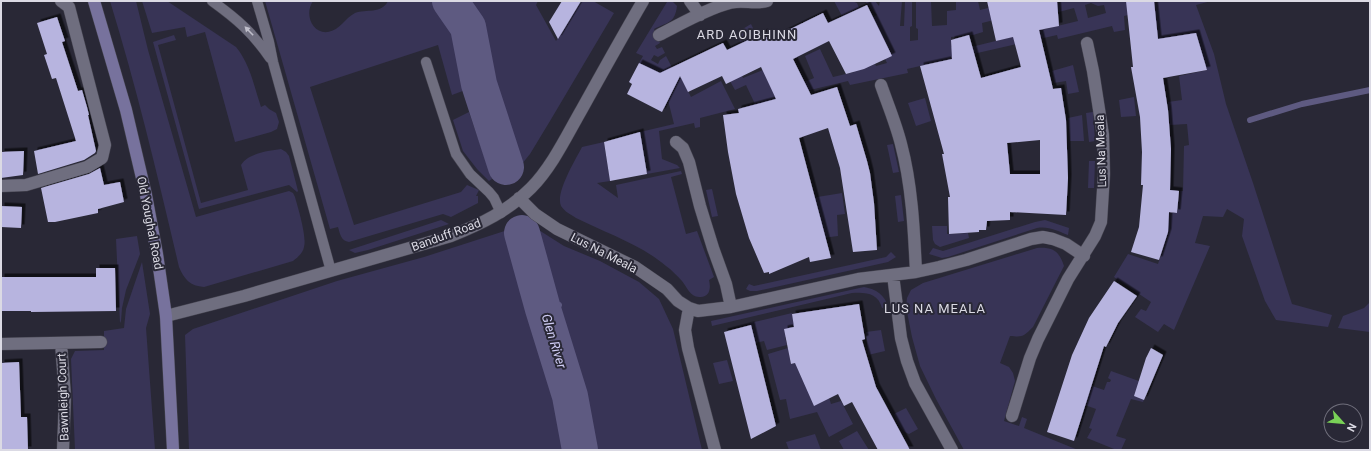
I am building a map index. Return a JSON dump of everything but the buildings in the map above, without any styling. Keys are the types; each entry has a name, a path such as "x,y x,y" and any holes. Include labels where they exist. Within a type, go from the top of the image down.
{"main road":[{"name":"Old Youghal Road","path":"94,1 126,110 144,187 161,279 166,316 173,450"}],"street":[{"path":"1,186 26,185 87,167 102,158 105,145 103,137 69,7 61,1"},
{"name":"Banduff Road","path":"166,316 244,296 451,236 478,226 501,213 532,187 545,171 643,1"},
{"path":"690,1 700,15"},
{"path":"659,35 723,5 736,2 758,3 767,1"},
{"name":"Lus Na Meala","path":"1012,416 1030,358 1038,339 1068,279 1084,256 1095,236 1100,222 1104,174 1103,135 1093,71 1087,44"},
{"path":"881,86 901,144 907,174 912,210 916,272"},
{"path":"676,142 683,148 690,162 700,206 726,284 731,307"},
{"name":"Lus Na Meala","path":"519,198 535,214 557,229 612,255 653,279 667,289 678,301 689,308"},
{"path":"715,450 688,348 685,330 689,308 698,311 731,307 850,281 916,272 966,260 1031,239 1043,237 1066,244 1084,256"},
{"path":"894,275 901,338 907,361 915,383 952,450"},
{"name":"Bawnleigh Court","path":"1,344 101,342"},
{"name":"Bawnleigh Court","path":"61,344 64,396 64,450"}],"lane":[{"path":"212,1 232,15 246,28 258,41 272,62"},
{"path":"257,1 269,42 272,62 331,271"},
{"path":"426,62 456,154 470,174 494,198 501,213"}],"shaded area":[{"path":"110,1 136,1 148,50 196,217 289,191 293,193 295,197 302,222 305,242 303,251 293,261 204,287 191,283 183,275 179,267 138,100"},
{"path":"142,1 167,1 236,47 248,68 261,107 265,105 276,113 279,122 277,129 235,142 205,32 187,37 185,27 152,33"},
{"path":"265,1 313,1 309,12 311,22 318,30 328,32 336,29 355,13 382,8 388,1 538,1 536,5 556,41 581,1 593,1 614,13 530,154 517,170 501,171 493,169 468,89 452,95 438,45 310,87 354,225 461,192 467,185 479,190 476,196 478,196 478,203 451,217 443,214 349,242 344,240 340,235 338,227 330,229"},
{"path":"834,1 852,1 857,3 859,8 842,16"},
{"path":"865,1 875,1 879,6 880,1 902,1 900,26 904,26 905,1 912,1 912,26 910,27 910,41 918,40 918,29 916,28 916,1 931,1 932,26 947,25 947,11 956,10 956,1 978,1 980,10 992,7 994,20 982,23 983,32 973,35 951,37 951,47 958,47 959,50 1078,21 1074,8 1036,18 1031,1 1211,1 1196,5 1214,54 1226,104 1292,304 1332,315 1328,327 1276,320 1265,301 1242,236 1244,219 1227,209 1223,217 1203,216 1195,243 1210,246 1174,330 1164,324 1158,332 1135,317 1141,309 1146,311 1151,302 1114,277 1128,254 1158,264 1167,237 1169,212 1177,213 1180,191 1183,191 1184,146 1189,145 1187,124 1170,125 1168,102 1182,100 1179,76 1207,70 1196,33 1158,39 1154,9 1124,16 1125,30 1114,32 1112,26 1058,39 1057,35 907,69 908,73 850,85 848,81 806,91 808,95 798,107 802,119 778,126 754,130 750,105 755,104 746,85 735,90 726,74 739,68 743,78 763,70 773,91 785,85 777,69 785,64 795,86 814,78 805,56 820,49 833,77 854,72 844,49 879,31 873,17 877,15","holes":["1091,3 1098,6 1104,5 1106,13 1088,18 1085,5","879,47 887,63 876,66 875,64 868,67 864,59 871,56 869,52"]},
{"path":"667,2 673,2 677,6 675,16 667,23 654,29 660,43 655,46 657,49 662,47 665,53 658,57 654,55 651,60 658,64 660,60 666,56 676,75 679,73 691,97 721,81 735,109 700,118 700,127 695,128 694,123 659,131 662,159 677,165 680,168 647,174 640,132 674,124 668,100 665,76 639,63 643,56 636,53"},
{"path":"751,24 757,36 741,43 736,33"},
{"path":"174,35 176,40 158,45 201,203 248,190 241,165 244,161 259,153 281,149 289,156 297,192 289,185 199,209 153,42"},
{"path":"1073,65 1079,92 1068,94 1066,81 1054,83 1052,71"},
{"path":"1134,97 1136,116 1121,117 1119,100"},
{"path":"925,98 931,121 916,126 908,103"},
{"path":"469,112 492,179 489,181 477,169 463,151 453,120"},
{"path":"1093,112 1095,141 1089,142 1086,113"},
{"path":"1082,115 1084,141 1070,141 1068,118"},
{"path":"604,142 610,181 597,183 618,198 616,185 681,171 682,174 671,177 686,234 697,231 714,277 709,280 710,289 708,294 703,297 696,297 674,273 656,258 622,239 576,218 561,206 560,200 563,185 582,147"},
{"path":"893,144 899,172 893,173 887,145"},
{"path":"1089,161 1095,161 1094,188 1088,188"},
{"path":"712,189 718,216 712,217 706,190"},
{"path":"842,193 845,214 837,215 838,236 815,239 805,199"},
{"path":"901,195 904,221 898,222 895,196"},
{"path":"441,220 449,224 368,250 355,253 349,250"},
{"path":"1045,220 1069,228 1068,235 1049,228 1037,228 948,257 942,258 929,254 933,248 943,251"},
{"path":"526,226 534,227 564,246 600,261 639,282 659,299 673,329 702,450 189,450 185,335 193,329 337,281 424,257 514,228"},
{"path":"932,226 947,226 947,234 968,233 969,238 940,247 935,244 933,240"},
{"path":"137,236 140,254 126,290 120,323 116,239"},
{"path":"1037,248 1047,248 1055,251 1060,257 1064,266 1033,327 1023,336 1010,336 1000,363 1009,367 1013,373 1015,381 1004,421 1019,426 1022,417 1027,419 1024,428 1078,450 964,450 920,366 906,307 907,298 911,290 923,283"},
{"path":"891,252 896,257 888,262 757,291 750,291 746,289 749,284 754,286 886,257"},
{"path":"142,262 150,314 146,328 155,450 75,450 71,359 75,351 104,350 104,331 124,328 126,309"},
{"path":"864,287 879,293 885,299 888,307 882,308 878,299 871,294 852,293 712,326 711,321"},
{"path":"1370,302 1370,332 1338,328 1343,316 1364,308"},
{"path":"792,313 795,329 826,388 831,404 841,401 853,424 829,437 817,412 790,419 786,399 780,400 768,354 788,348 791,364 799,362 795,334 785,337 787,345 767,350 764,341 755,343 750,323"},
{"path":"881,330 885,351 868,355 866,332"},
{"path":"727,360 733,381 719,384 713,363"},
{"path":"1111,371 1150,385 1143,402 1131,399 1116,436 1126,439 1121,450 1114,450 1087,438 1092,429 1089,428 1096,409 1085,405 1092,386 1104,390 1107,382 1110,382 1111,380 1108,378"},
{"path":"906,408 918,429 909,434 902,429 894,414"},
{"path":"857,431 869,450 844,450 839,441"},
{"path":"815,434 821,450 789,450 786,442"}],"waterway":[{"name":"Glen River","path":"450,1 468,27 479,84 506,167"},
{"path":"1250,120 1302,104 1370,90"},
{"name":"Glen River","path":"522,233 543,309 570,396 580,450"},
{"path":"543,309 559,305"}],"district":[{"name":"ARD AOIBHINN","path":"747,34"},
{"name":"LUS NA MEALA","path":"935,308"}]}
